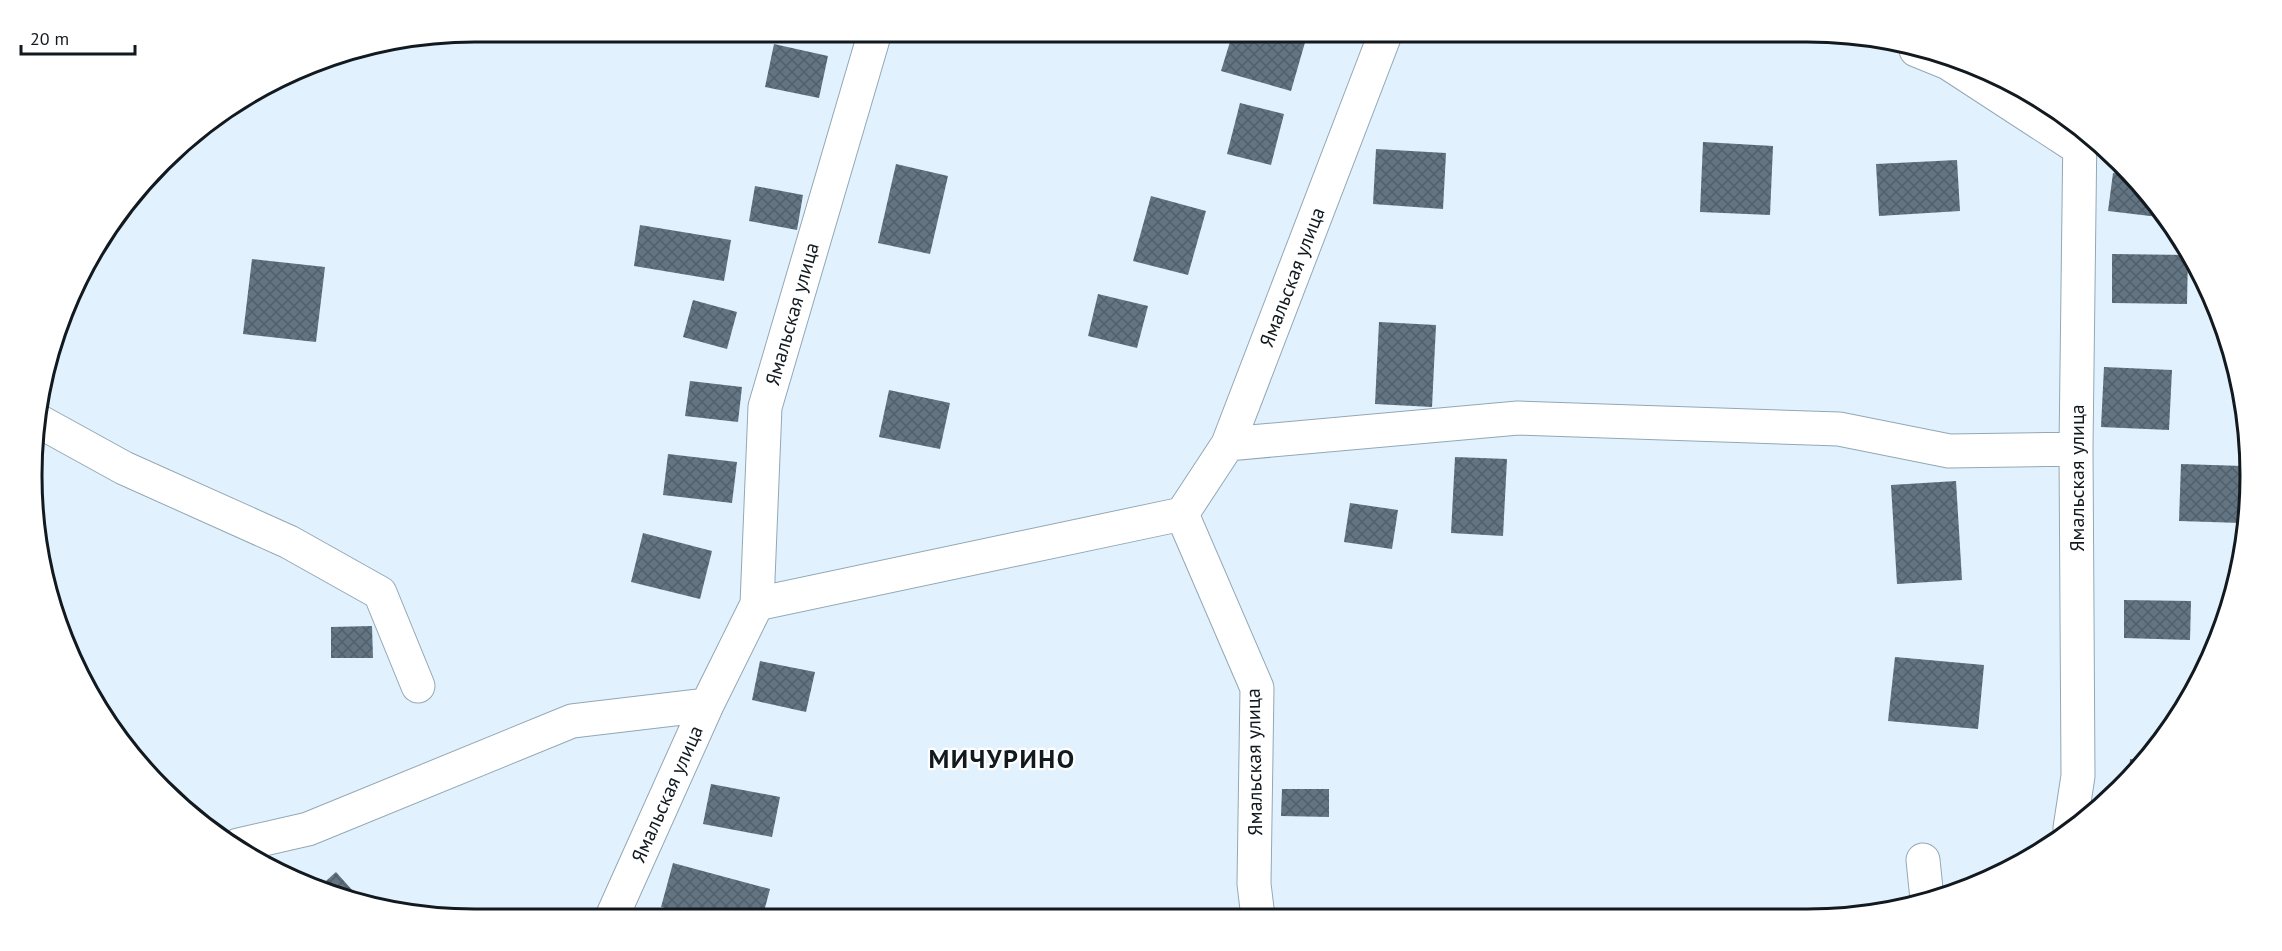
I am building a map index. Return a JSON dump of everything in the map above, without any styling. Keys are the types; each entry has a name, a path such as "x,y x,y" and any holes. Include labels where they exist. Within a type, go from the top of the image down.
{"street":[{"name":"Ямальская улица","path":"615,909 707,705 756,604 765,407 872,42"},
{"name":"Ямальская улица","path":"1257,909 1254,884 1257,688 1182,514 1228,444 1382,42"},
{"path":"1962,71 2075,136"},
{"name":"Ямальская улица","path":"2072,818 2078,776 2076,449 2080,140"},
{"path":"1228,444 1518,418 1839,429 1949,451 2076,449"},
{"path":"45,425 123,468 289,542 380,593 418,686"},
{"path":"756,604 1182,514"},
{"path":"246,843 308,829 572,721 707,705"},
{"path":"1923,860 1926,892"}],"building":[{"path":"1230,42 1305,42 1291,91 1221,71"},
{"path":"774,44 828,56 819,98 765,87"},
{"path":"1240,103 1284,114 1271,165 1227,154"},
{"path":"1703,142 1773,146 1770,215 1700,212"},
{"path":"1376,149 1446,153 1443,209 1373,204"},
{"path":"1957,160 1960,211 1879,216 1876,164"},
{"path":"896,164 948,176 930,254 878,243"},
{"path":"2113,173 2117,173 2153,216 2108,211"},
{"path":"755,186 803,195 797,230 749,221"},
{"path":"1151,196 1206,211 1188,275 1133,261"},
{"path":"640,225 731,240 724,281 634,266"},
{"path":"2112,254 2179,255 2188,270 2187,304 2112,303"},
{"path":"252,259 325,267 316,342 243,334"},
{"path":"1098,294 1148,306 1137,348 1088,336"},
{"path":"693,300 737,312 727,349 683,337"},
{"path":"1379,322 1436,325 1432,407 1375,404"},
{"path":"2104,367 2172,370 2169,430 2101,427"},
{"path":"690,381 742,387 738,422 685,416"},
{"path":"889,390 950,403 940,449 879,437"},
{"path":"668,454 737,462 732,503 663,495"},
{"path":"1455,457 1507,459 1503,536 1451,533"},
{"path":"2181,464 2240,466 2237,523 2179,521"},
{"path":"1956,481 1962,580 1897,584 1891,485"},
{"path":"1350,503 1398,510 1392,549 1344,542"},
{"path":"643,533 712,551 700,599 631,582"},
{"path":"2124,600 2191,601 2190,640 2124,638"},
{"path":"372,626 373,658 331,658 331,627"},
{"path":"1895,657 1984,665 1978,729 1888,721"},
{"path":"760,661 815,672 806,712 752,700"},
{"path":"711,784 780,797 772,837 703,824"},
{"path":"1282,789 1329,789 1329,817 1281,816"},
{"path":"673,863 770,889 765,909 668,909 661,907"},
{"path":"336,872 353,891 336,886 325,882"}],"district":[{"name":"МИЧУРИНО","path":"1002,759"}]}
